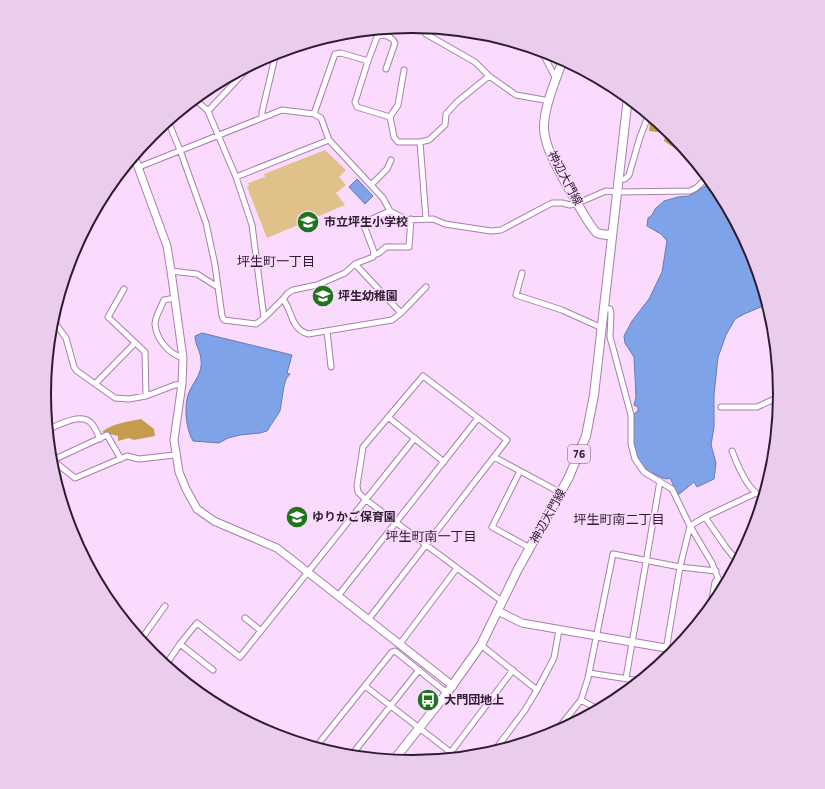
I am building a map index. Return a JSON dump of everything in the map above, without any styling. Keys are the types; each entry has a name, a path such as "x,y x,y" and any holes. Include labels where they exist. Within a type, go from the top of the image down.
{"main road":[{"name":"神辺大門線","path":"561,65 545,114 544,132 547,142 553,158 578,204 596,232 604,235 612,235"},
{"name":"神辺大門線","path":"398,755 450,689 481,645 517,571 561,494 586,436 594,395 627,104"}],"street":[{"path":"426,34 475,62 489,76 516,95 550,102"},
{"path":"386,69 395,43 392,38 380,35 377,37 368,61 355,102 357,107 390,117"},
{"path":"314,114 335,54 341,52 368,61"},
{"path":"544,58 556,80"},
{"path":"262,118 262,112 274,61"},
{"path":"404,70 398,105 390,117 394,138 398,142 420,142 429,140 445,126 446,114 457,102 489,76"},
{"path":"208,111 240,77"},
{"path":"200,103 208,111 236,177 252,225 264,318"},
{"path":"139,167 282,110 314,114 321,118 329,140 372,184 383,198 390,211 407,220 433,219 445,224 491,231 506,228 552,203 570,205 578,204 606,191 690,191 704,181"},
{"path":"619,179 625,179 629,175 647,120"},
{"path":"170,127 206,222 215,265 222,316 224,320 256,324 293,290 317,285 345,273 355,264 373,257 386,247 409,247 411,220"},
{"path":"236,177 329,140"},
{"path":"420,142 426,219"},
{"path":"372,184 387,169 391,160"},
{"path":"136,161 167,246 183,358 182,384 174,440 175,455 179,472 197,509 214,521 277,548 399,645 450,689"},
{"path":"374,255 363,223 390,211"},
{"path":"355,264 401,313"},
{"path":"171,271 197,274 218,286"},
{"path":"522,273 516,295 562,310 602,328"},
{"path":"283,299 288,305 295,326 300,331 308,334 392,320 401,313 426,287"},
{"path":"124,289 108,316 145,352 146,396"},
{"path":"175,298 164,300 155,323 160,342 178,356 183,358"},
{"path":"604,308 610,310 611,313 610,337 631,415 631,444 635,459 644,472 672,489 690,526 716,571 720,584"},
{"path":"58,327 66,338 74,367 77,371 96,383 115,398 129,399 146,396 169,387 182,384"},
{"path":"327,331 331,368"},
{"path":"96,383 135,343"},
{"path":"368,620 426,545 494,457 507,440 423,376 363,447 357,486 358,492 395,522 426,545 457,568 503,602"},
{"path":"721,407 757,407 774,399"},
{"path":"388,417 444,462"},
{"path":"338,596 478,418"},
{"path":"53,428 73,419 89,421 94,426 100,439"},
{"path":"57,457 107,435 121,459"},
{"path":"169,661 196,623 240,657 414,438"},
{"path":"732,450 739,468 756,493 760,494"},
{"path":"58,464 75,478 127,456 139,459 175,455"},
{"path":"494,457 561,494"},
{"path":"520,471 492,527 530,548"},
{"path":"626,678 660,481"},
{"path":"498,611 522,623 667,649 680,566 690,526 705,517 756,493"},
{"path":"705,517 725,546 733,556 736,556"},
{"path":"563,723 581,700 590,673 613,554 716,571"},
{"path":"399,645 457,568"},
{"path":"713,596 715,582 718,579"},
{"path":"144,636 165,606"},
{"path":"245,618 261,631"},
{"path":"498,746 525,710 554,658 559,630"},
{"path":"180,644 213,670"},
{"path":"481,645 537,690"},
{"path":"318,744 392,652 395,651 419,670 450,689"},
{"path":"355,751 419,670"},
{"path":"365,686 451,753 513,670"},
{"path":"590,673 635,680"},
{"path":"581,700 594,707"}],"shaded area":[{"path":"650,122 661,132 649,131"},
{"path":"665,136 680,152 664,141"},
{"path":"325,150 346,170 339,177 346,185 336,193 345,205 267,238 247,187 249,186 248,183 265,177 264,174"},
{"path":"141,419 154,429 155,436 134,440 129,438 118,441 118,436 102,432 116,425"}],"water":[{"path":"357,179 373,196 365,204 349,187"},
{"path":"707,185 713,194 737,235 755,278 763,306 735,319 726,335 718,357 714,395 714,427 711,445 716,463 714,479 697,487 694,482 678,495 670,478 666,479 649,471 642,465 635,451 634,414 638,411 638,407 634,405 636,397 634,357 625,343 624,336 632,321 649,299 662,272 667,241 661,234 647,226 648,218 664,201 689,196"},
{"path":"202,333 292,355 287,373 290,374 286,379 284,386 280,411 267,431 228,438 219,443 193,441 187,425 186,406 188,395 199,374 201,365 201,357 195,336"}],"place":[{"name":"市立坪生小学校","path":"308,222"},
{"name":"坪生幼稚園","path":"323,296"},
{"name":"ゆりかご保育園","path":"297,517"},
{"name":"大門団地上","path":"428,700"}],"district":[{"name":"坪生町一丁目","path":"276,261"},
{"name":"坪生町南二丁目","path":"619,519"},
{"name":"坪生町南一丁目","path":"431,536"}]}
